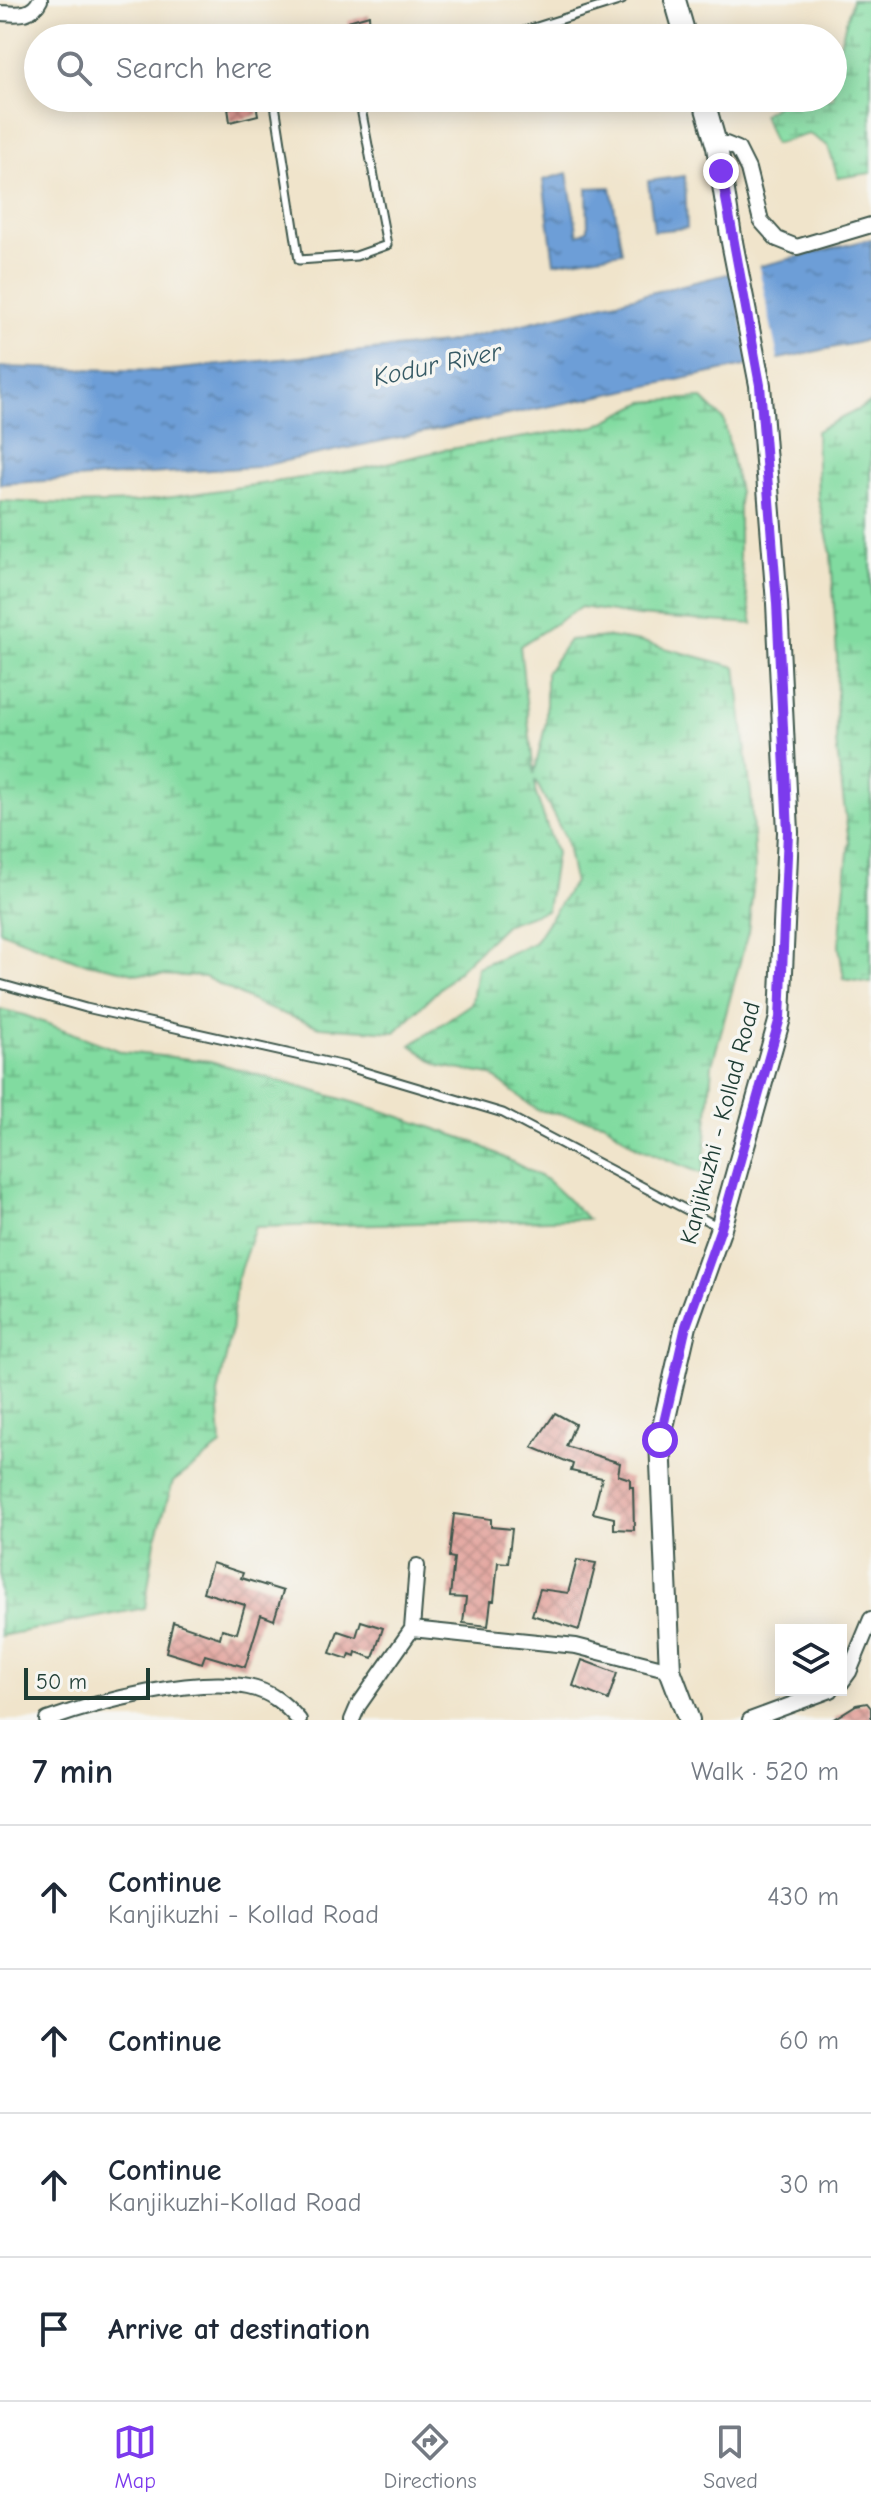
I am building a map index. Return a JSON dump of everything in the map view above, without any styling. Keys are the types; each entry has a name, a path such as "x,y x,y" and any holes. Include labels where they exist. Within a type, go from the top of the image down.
{"main road":[{"path":"675,0 682,24"},
{"name":"Kanjikuzhi - Kollad Road","path":"689,1720 670,1670 660,1440 686,1326 721,1228 780,1018 788,832 777,603 760,385 717,147 707,112"}],"street":[{"path":"0,13 24,14 37,7 40,0"},
{"path":"717,147 726,144 738,149 748,169 761,221 777,239 797,247 871,225"},
{"path":"352,1720 358,1706 412,1629 417,1566"},
{"path":"847,1675 871,1619"},
{"path":"412,1629 576,1646 670,1670"},
{"path":"47,1720 130,1696 220,1684 251,1687 282,1701 299,1720"},
{"path":"750,1720 815,1696"}],"lane":[{"path":"546,24 622,0"},
{"path":"276,112 299,260 356,256 387,245 362,112"},
{"path":"0,984 86,1008 345,1066 503,1113 721,1228"}],"green space":[{"path":"852,0 871,0 871,173 838,178 828,146 809,134 774,144 763,114 847,112 845,24"},
{"path":"701,398 724,420 739,492 739,556 753,624 638,616 581,607 520,646 534,774 546,722 546,673 569,640 610,637 646,643 736,667 751,795 755,871 748,932 712,1065 703,1174 637,1147 603,1122 537,1110 491,1075 440,1066 411,1045 472,1003 477,967 534,943 574,882 566,839 535,780 535,791 556,853 547,910 506,924 395,1032 320,1027 262,1006 205,977 139,974 77,961 0,931 0,501 72,504 139,502 362,469 443,450 596,426 644,402"},
{"path":"871,403 871,983 844,979 839,946 849,842 836,743 837,657 831,553 818,497 816,431"},
{"path":"0,1009 123,1052 210,1061 383,1111 474,1142 547,1180 588,1219 255,1227 236,1282 231,1333 218,1394 221,1446 173,1482 155,1541 145,1608 0,1636"}],"water":[{"path":"567,173 578,235 588,229 587,188 611,187 622,252 554,263 543,180"},
{"path":"685,176 687,228 654,231 648,181"},
{"name":"Kodur River","path":"871,239 871,338 856,343 256,467 0,484 0,367 159,371 445,343"}],"pier":[{"path":"758,263 779,363 751,369 732,270"}],"building":[{"path":"369,15 370,24 349,24 348,21"},
{"path":"229,112 257,112 258,115 230,122"},
{"path":"555,1413 575,1424 566,1446 620,1463 618,1475 630,1479 630,1487 633,1487 634,1530 614,1529 614,1518 593,1513 602,1478 571,1471 573,1464 532,1447"},
{"path":"454,1514 491,1519 491,1527 512,1529 508,1563 498,1562 488,1626 463,1623 466,1598 450,1597 454,1558 449,1557"},
{"path":"577,1560 596,1563 579,1630 532,1615 540,1589 568,1593"},
{"path":"212,1563 243,1573 241,1578 283,1591 274,1620 261,1615 245,1667 205,1655 202,1663 166,1652 173,1622 220,1638 222,1629 237,1633 245,1605 203,1592"},
{"path":"361,1621 383,1628 373,1658 356,1652 355,1656 350,1654 348,1659 330,1653 338,1631 356,1637"},
{"path":"582,1660 617,1673 608,1700 573,1686"},
{"path":"867,1703 871,1708 871,1720 832,1720 856,1705"}],"route":[{"path":"660,1440 686,1326 721,1228 780,1018 788,832 777,603 760,385 721,171"}]}
